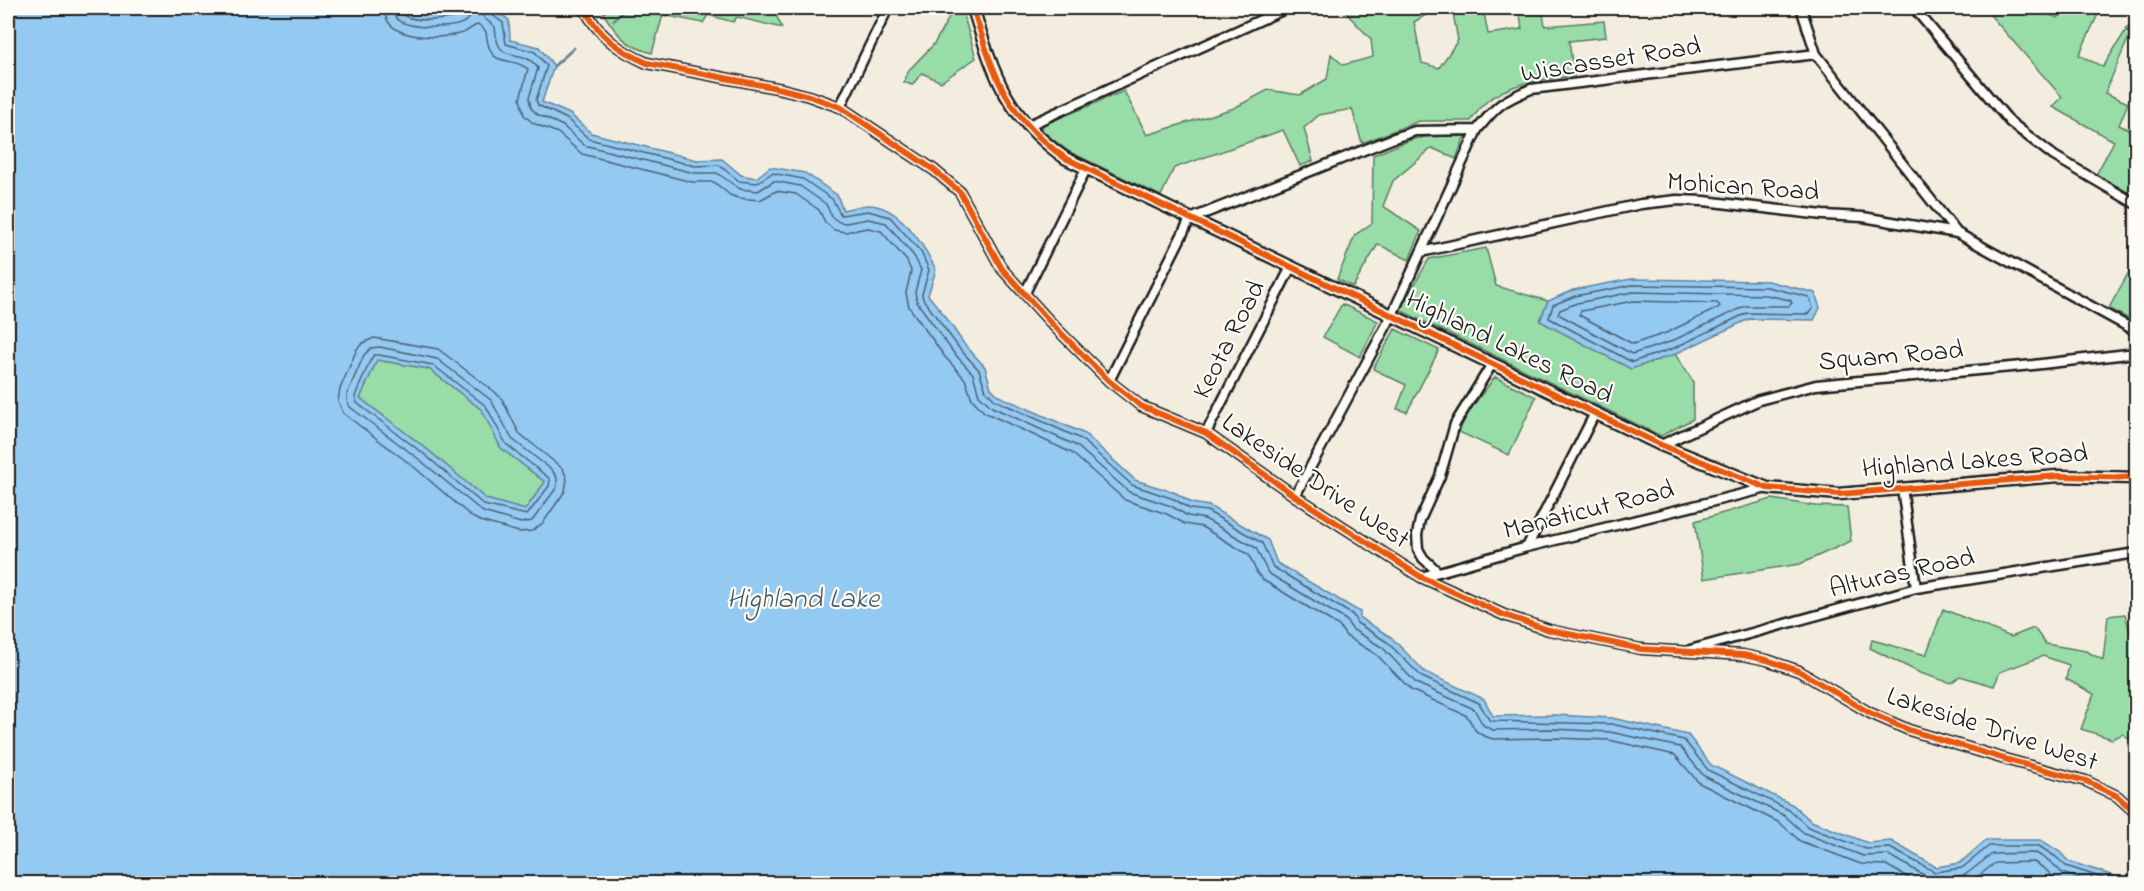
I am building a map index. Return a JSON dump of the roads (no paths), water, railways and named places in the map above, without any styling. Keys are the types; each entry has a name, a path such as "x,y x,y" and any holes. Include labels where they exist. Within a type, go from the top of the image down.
{"street":[{"name":"Lakeside Drive West","path":"584,8 594,27 618,48 647,63 782,89 840,107 934,170 960,192 1002,268 1052,324 1108,381 1141,406 1206,433 1295,496 1421,577 1504,615 1549,630 1641,649 1743,655 1767,660 1798,671 1870,713 1910,730 2086,781 2117,796 2136,813"},
{"path":"840,107 888,8"},
{"name":"Highland Lakes Road","path":"973,8 991,66 1008,102 1027,126 1052,149 1086,169 1661,445 1767,488 1839,494 2058,476 2136,478"},
{"path":"1027,126 1287,8"},
{"path":"1801,8 1816,54 1957,233 2136,331"},
{"path":"1914,8 2010,122 2054,156 2136,204"},
{"name":"Wiscasset Road","path":"1295,496 1392,315 1477,130 1495,107 1510,97 1531,88 1816,54"},
{"path":"1108,381 1190,219 1415,131 1477,130"},
{"path":"1025,293 1086,169"},
{"name":"Mohican Road","path":"1421,252 1641,204 1677,200 1863,217 1957,233"},
{"name":"Keota Road","path":"1206,433 1291,267"},
{"name":"Squam Road","path":"1661,445 1759,400 1816,385 2136,353"},
{"path":"1438,572 1423,558 1418,549 1417,535 1420,520 1440,476 1455,424 1492,364"},
{"path":"1527,547 1595,413"},
{"name":"Manaticut Road","path":"1421,577 1527,547 1767,488"},
{"path":"1902,488 1916,588"},
{"name":"Alturas Road","path":"1681,652 1916,588 2136,553"}],"water":[{"name":"Highland Lake","path":"8,8 399,8 429,14 458,11 462,8 492,8 509,20 510,40 539,47 554,66 542,102 570,114 591,133 697,160 722,159 741,175 756,178 770,167 805,173 837,195 843,210 867,205 879,206 890,211 909,228 925,249 936,270 928,295 964,344 985,367 991,388 999,396 1085,434 1135,480 1176,493 1192,503 1209,506 1268,540 1277,563 1360,612 1360,618 1391,637 1425,672 1484,699 1493,716 1555,715 1612,718 1688,735 1711,765 1793,805 1811,821 1868,843 1891,841 1936,867 1960,863 1986,840 2041,840 2060,852 2068,861 2136,883 8,883","holes":["377,360 429,369 482,410 501,448 545,482 525,510 486,499 428,450 360,398"]},
{"path":"1631,279 1768,281 1815,293 1820,308 1814,320 1749,319 1675,354 1631,369 1540,321 1548,301 1573,290"}],"waterway":[{"path":"614,20 626,8"},
{"path":"554,66 574,48"}]}
